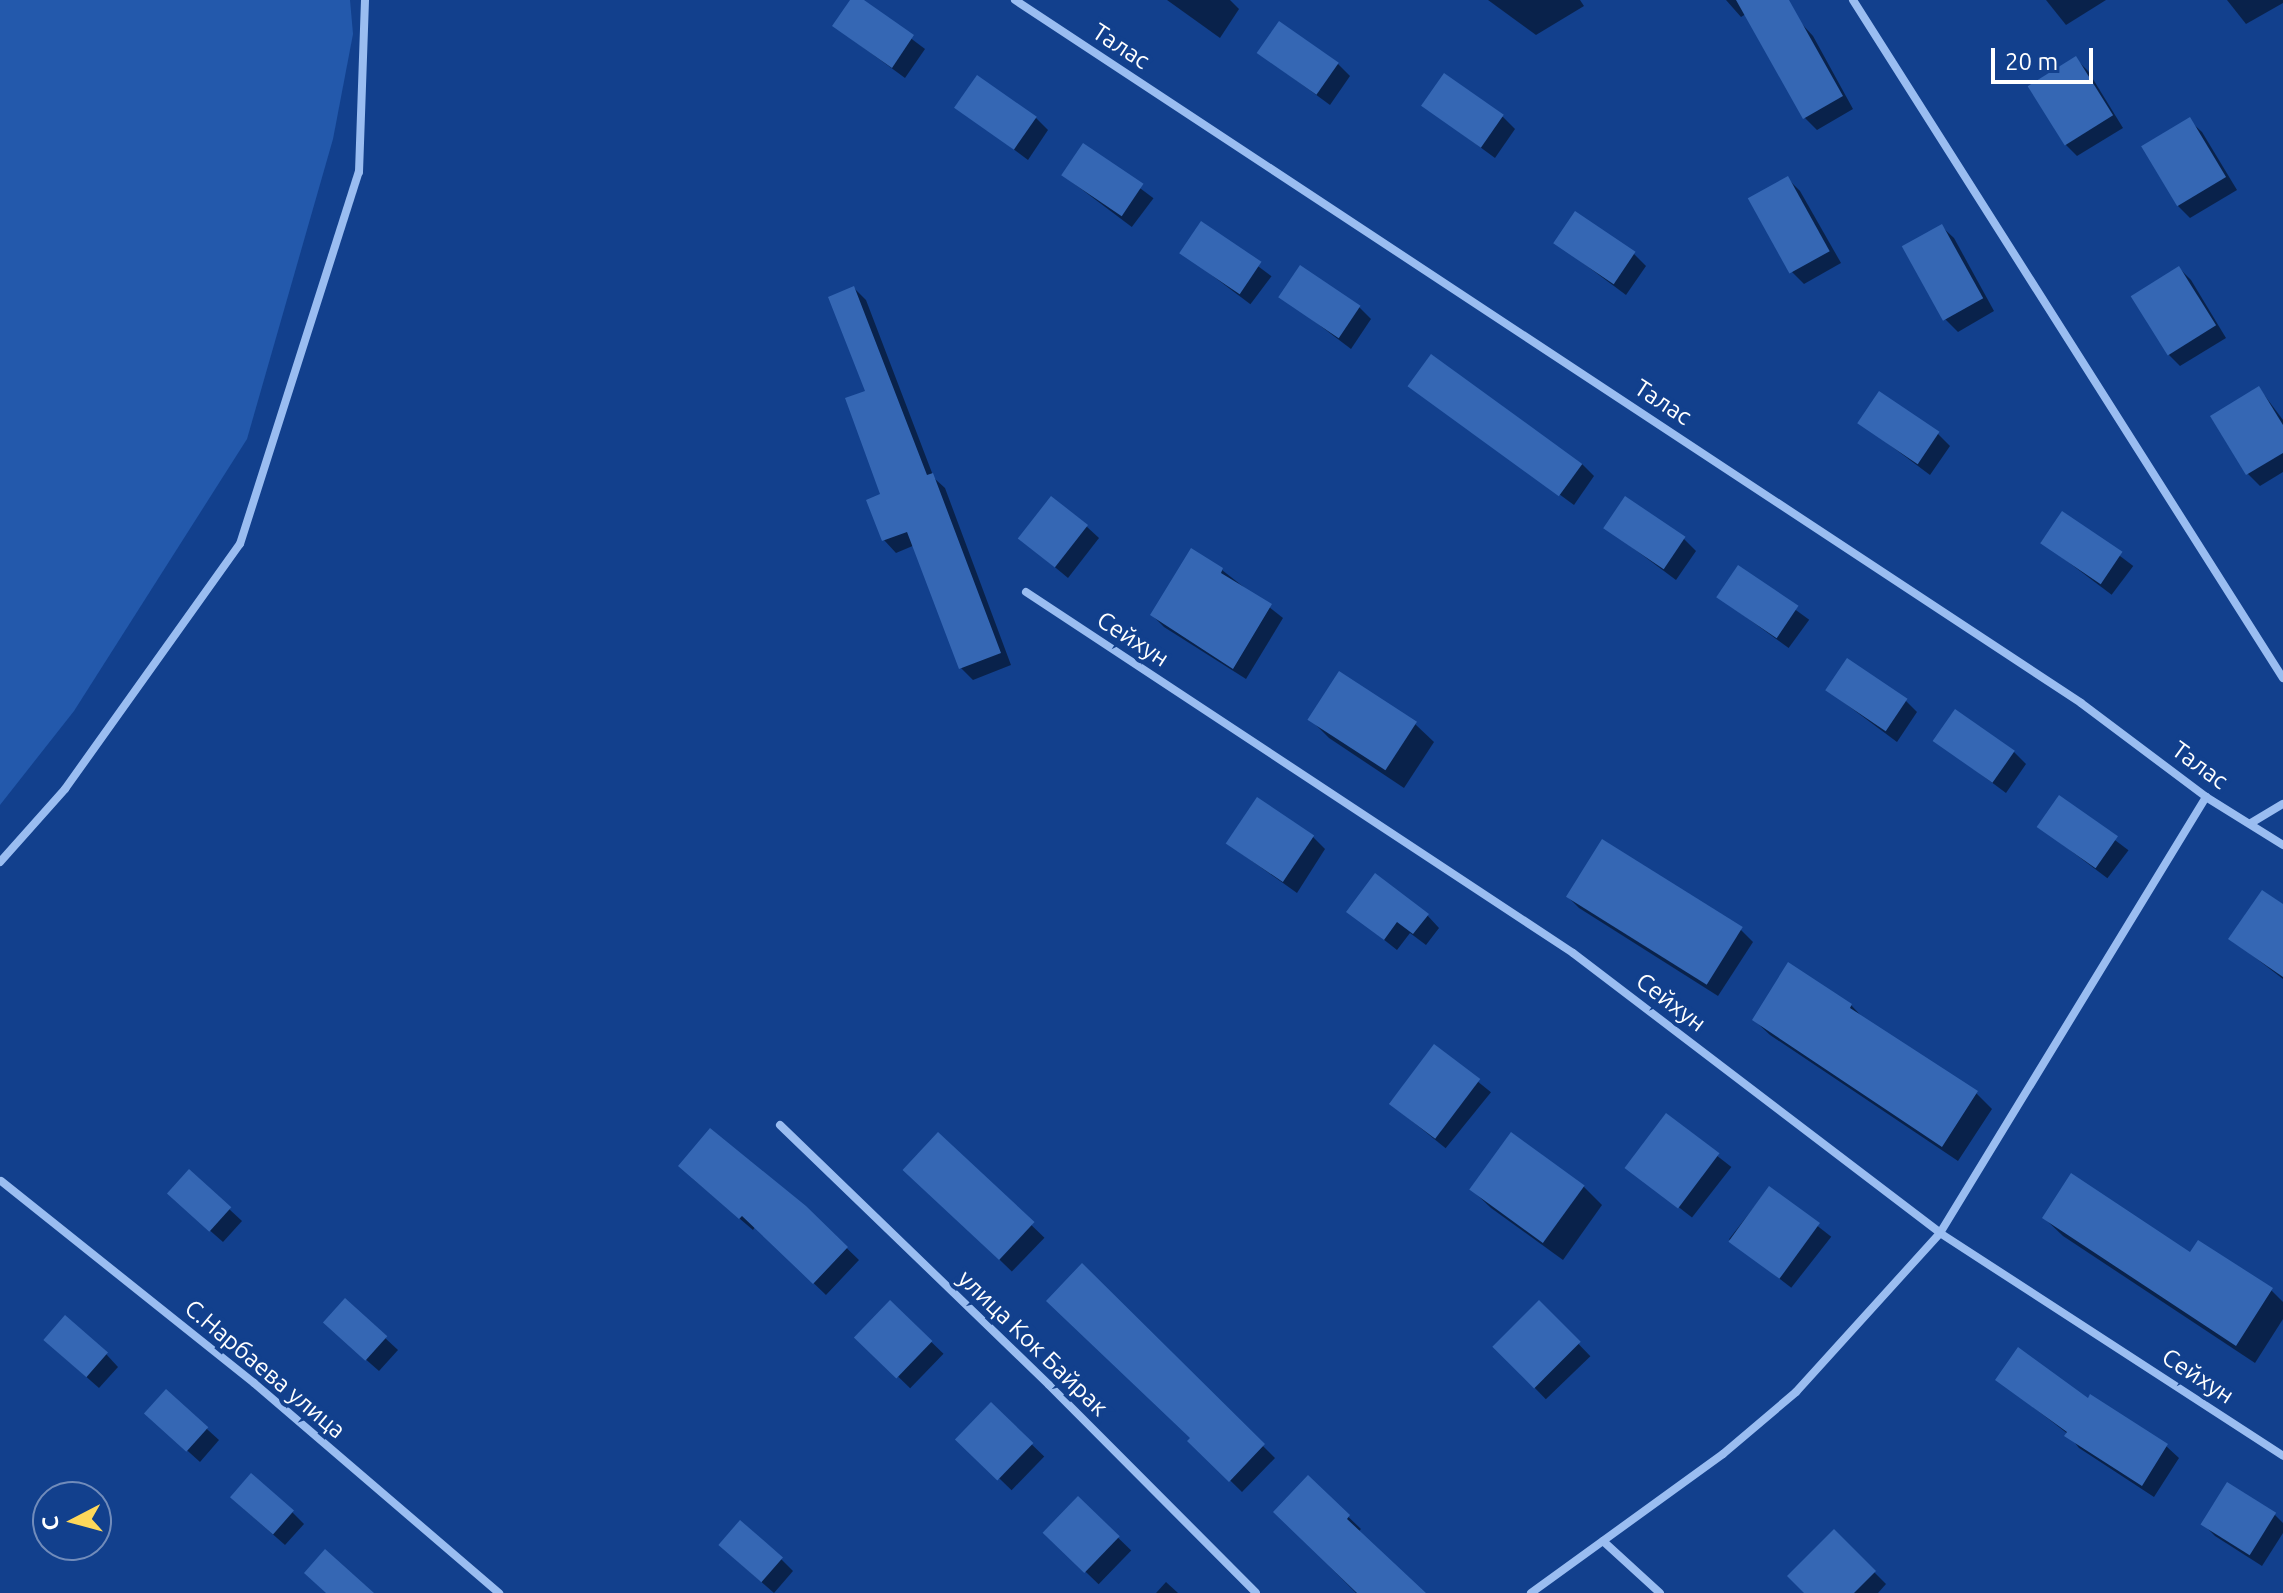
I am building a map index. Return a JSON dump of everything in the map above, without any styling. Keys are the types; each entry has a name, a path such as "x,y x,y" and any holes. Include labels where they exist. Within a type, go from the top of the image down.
{"street":[{"path":"0,862 65,789 240,544 359,172 365,0"},
{"name":"Талас","path":"1015,0 2081,703 2206,797 2283,845"},
{"path":"1853,0 2283,678"},
{"name":"Сейхун","path":"1026,592 1573,953 1940,1233 2283,1456"},
{"path":"1531,1593 1723,1454 1796,1392 1940,1233 2206,797"},
{"path":"2251,823 2283,804"},
{"name":"улица Кок Байрак","path":"780,1125 1049,1385 1256,1593"},
{"name":"С.Нарбаева улица","path":"0,1181 254,1383 499,1593"},
{"path":"1603,1541 1660,1593"}],"shaded area":[{"path":"0,0 350,0 353,34 333,139 247,439 74,711 0,805"}],"building":[{"path":"850,0 864,0 914,35 892,68 832,26"},
{"path":"1736,0 1789,0 1843,96 1803,119"},
{"path":"1279,21 1339,63 1316,95 1257,53"},
{"path":"2076,56 2113,115 2065,146 2028,86"},
{"path":"1444,73 1504,115 1481,148 1421,106"},
{"path":"977,75 1037,117 1014,150 954,108"},
{"path":"2190,117 2226,177 2177,206 2141,146"},
{"path":"1083,143 1144,184 1122,216 1061,175"},
{"path":"1788,176 1830,251 1789,274 1748,198"},
{"path":"1575,211 1636,252 1614,284 1553,243"},
{"path":"1201,221 1262,262 1240,294 1179,253"},
{"path":"1942,224 1983,298 1943,321 1902,246"},
{"path":"1300,265 1361,306 1339,338 1278,297"},
{"path":"2179,266 2216,325 2168,356 2131,296"},
{"path":"854,286 927,475 933,473 1001,653 959,669 907,532 882,541 866,500 880,494 845,398 865,391 828,297"},
{"path":"1431,354 1582,464 1559,496 1407,386"},
{"path":"2259,386 2283,425 2283,453 2246,475 2210,416"},
{"path":"1879,391 1940,432 1918,464 1857,423"},
{"path":"1051,496 1088,525 1055,567 1018,539"},
{"path":"1625,496 1686,537 1664,569 1603,528"},
{"path":"2062,511 2123,552 2101,584 2040,543"},
{"path":"1191,548 1223,568 1221,573 1272,604 1233,669 1150,615"},
{"path":"1738,565 1799,606 1777,638 1716,597"},
{"path":"1847,658 1908,699 1886,731 1825,690"},
{"path":"1339,671 1417,722 1385,770 1307,720"},
{"path":"1955,709 2015,751 1992,783 1933,741"},
{"path":"2059,795 2118,836 2096,868 2037,827"},
{"path":"1257,797 1314,836 1283,882 1226,843"},
{"path":"1602,839 1743,927 1707,985 1566,897"},
{"path":"1375,873 1429,914 1413,934 1397,922 1384,940 1346,912"},
{"path":"2262,890 2283,904 2283,977 2228,939"},
{"path":"1788,962 1852,1004 1850,1008 1978,1091 1942,1147 1752,1020"},
{"path":"1434,1044 1480,1079 1435,1139 1389,1104"},
{"path":"1666,1113 1720,1153 1678,1208 1624,1168"},
{"path":"710,1128 806,1206 848,1247 813,1284 742,1216 739,1219 678,1166"},
{"path":"938,1132 1035,1222 999,1260 903,1170"},
{"path":"1511,1132 1585,1185 1543,1243 1469,1189"},
{"path":"189,1169 231,1207 209,1232 167,1194"},
{"path":"2071,1173 2190,1252 2198,1240 2273,1288 2236,1346 2042,1218"},
{"path":"1769,1186 1820,1223 1779,1279 1728,1242"},
{"path":"1082,1263 1265,1444 1229,1482 1187,1441 1190,1438 1046,1301"},
{"path":"345,1298 387,1336 365,1361 323,1323"},
{"path":"890,1300 932,1341 896,1378 854,1337"},
{"path":"1539,1300 1581,1342 1534,1388 1492,1347"},
{"path":"65,1315 108,1352 86,1377 43,1340"},
{"path":"2018,1347 2088,1398 2090,1394 2168,1444 2142,1486 2064,1436 2067,1432 1995,1380"},
{"path":"166,1389 208,1427 186,1452 144,1414"},
{"path":"991,1402 1033,1443 997,1480 955,1439"},
{"path":"251,1473 294,1510 273,1535 230,1497"},
{"path":"1308,1475 1350,1515 1347,1519 1426,1593 1357,1593 1273,1512"},
{"path":"2227,1482 2276,1513 2250,1555 2201,1524"},
{"path":"1078,1496 1120,1536 1084,1573 1043,1533"},
{"path":"740,1520 783,1557 761,1582 718,1545"},
{"path":"1834,1529 1876,1571 1854,1593 1804,1593 1787,1576"},
{"path":"325,1549 374,1593 326,1593 304,1573"}]}
